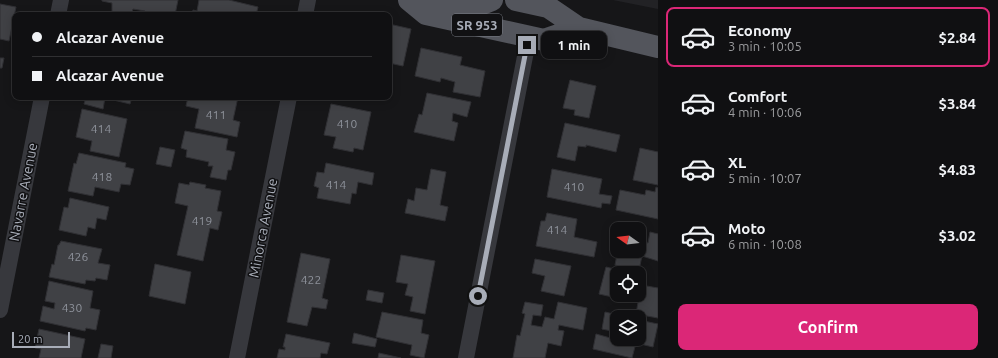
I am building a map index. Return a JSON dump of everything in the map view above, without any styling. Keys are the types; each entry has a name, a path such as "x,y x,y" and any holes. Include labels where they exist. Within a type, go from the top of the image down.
{"main road":[{"name":"SR 953","path":"409,0 426,14 544,40 579,28"},
{"path":"426,14 435,2 471,8 492,0"},
{"name":"SR 953","path":"516,0 548,7 579,28 658,47"}],"street":[{"path":"59,12 61,0"},
{"path":"306,12 308,0"},
{"path":"466,358 529,36"},
{"name":"Navarre Avenue","path":"0,310 41,100"},
{"name":"Minorca Avenue","path":"237,358 288,100"}],"shaded area":[{"path":"613,0 658,0 658,9"}],"building":[{"path":"178,0 176,12 145,12 133,9 132,12 112,12 112,3 102,1"},
{"path":"199,0 229,0 258,7 257,12 193,12 193,10 197,11"},
{"path":"0,4 16,7 15,12 12,12 12,26 9,41 0,39"},
{"path":"392,25 411,29 403,66 392,64"},
{"path":"421,48 462,57 460,65 485,71 480,97 453,92 455,82 441,78 440,82 415,76"},
{"path":"0,58 4,58 2,68 0,68"},
{"path":"570,80 596,86 589,118 574,115 575,110 563,108"},
{"path":"427,93 471,102 467,117 453,113 452,121 458,123 454,141 414,132 419,114 422,115"},
{"path":"85,100 105,100 103,109 84,104"},
{"path":"113,100 131,100 130,104"},
{"path":"187,100 237,100 233,120 240,122 237,137 195,128 199,109 186,106"},
{"path":"331,104 371,112 363,150 354,148 353,152 333,148 336,137 324,135"},
{"path":"82,109 127,119 119,157 90,151 92,141 76,137"},
{"path":"565,123 620,135 616,152 586,145 586,147 578,146 575,161 557,157"},
{"path":"185,131 228,139 226,150 235,152 231,170 228,170 226,180 210,177 213,166 208,166 209,162 186,157 187,150 181,148"},
{"path":"160,147 175,150 171,167 156,164"},
{"path":"640,148 658,152 658,185 633,180"},
{"path":"79,153 126,163 125,167 134,169 130,185 121,184 119,192 95,187 93,196 68,191 74,163 76,164"},
{"path":"326,163 374,173 372,185 358,182 356,194 352,193 350,204 317,198 319,188 314,186 317,172 324,173"},
{"path":"431,169 446,172 440,205 448,207 445,221 405,213 408,199 414,201 416,188 427,190"},
{"path":"552,169 602,179 599,194 612,196 610,204 602,203 601,208 547,197"},
{"path":"190,182 206,185 205,188 221,191 217,211 222,212 218,230 210,228 203,261 177,255 188,206 175,203 179,183 189,185"},
{"path":"656,187 658,188 658,219 616,210 620,190 645,195 646,190 655,192"},
{"path":"70,198 109,207 106,220 97,218 95,229 88,227 86,236 59,230 64,207 68,208"},
{"path":"547,213 577,219 574,237 597,242 594,257 536,246 541,221 545,221"},
{"path":"650,232 658,234 658,261 646,257 646,243 648,243"},
{"path":"61,241 102,249 98,263 110,265 107,280 96,278 95,281 86,280 85,284 49,277 52,264 54,265 58,245"},
{"path":"301,253 330,259 322,298 328,300 326,309 312,307 307,326 287,322"},
{"path":"401,255 435,261 425,314 410,311 413,297 405,295 408,284 396,282"},
{"path":"616,258 642,258 640,266 615,265"},
{"path":"535,259 571,266 564,296 541,291 545,276 532,273"},
{"path":"155,264 191,272 185,304 149,296"},
{"path":"606,267 610,268 610,296 599,294"},
{"path":"49,281 93,291 90,308 100,310 96,330 86,328 85,331 40,321 43,306 54,309 55,303 45,301"},
{"path":"646,286 658,288 658,318 646,316 646,310 637,310 638,302 646,302"},
{"path":"368,290 384,293 382,303 366,300"},
{"path":"525,302 543,305 541,316 533,315 531,325 542,327 545,317 554,319 558,302 587,308 583,330 559,325 558,330 564,331 561,346 548,343 545,358 513,358 517,335 520,336 525,314 522,313"},
{"path":"382,312 423,320 421,333 429,335 424,358 410,355 412,345 376,337"},
{"path":"605,312 610,313 610,331 602,329"},
{"path":"646,321 658,324 653,347 646,345"},
{"path":"39,329 85,339 81,358 39,358 41,349 35,348"},
{"path":"354,333 377,339 375,347 352,343"},
{"path":"286,334 330,343 327,354 321,353 320,358 277,358 279,349 285,350 285,347 283,347"},
{"path":"596,334 610,338 610,346 635,346 632,358 593,349"},
{"path":"101,344 113,346 111,358 98,358"},
{"path":"379,353 401,358 378,358"}],"route":[{"path":"478,296 527,45"}]}
